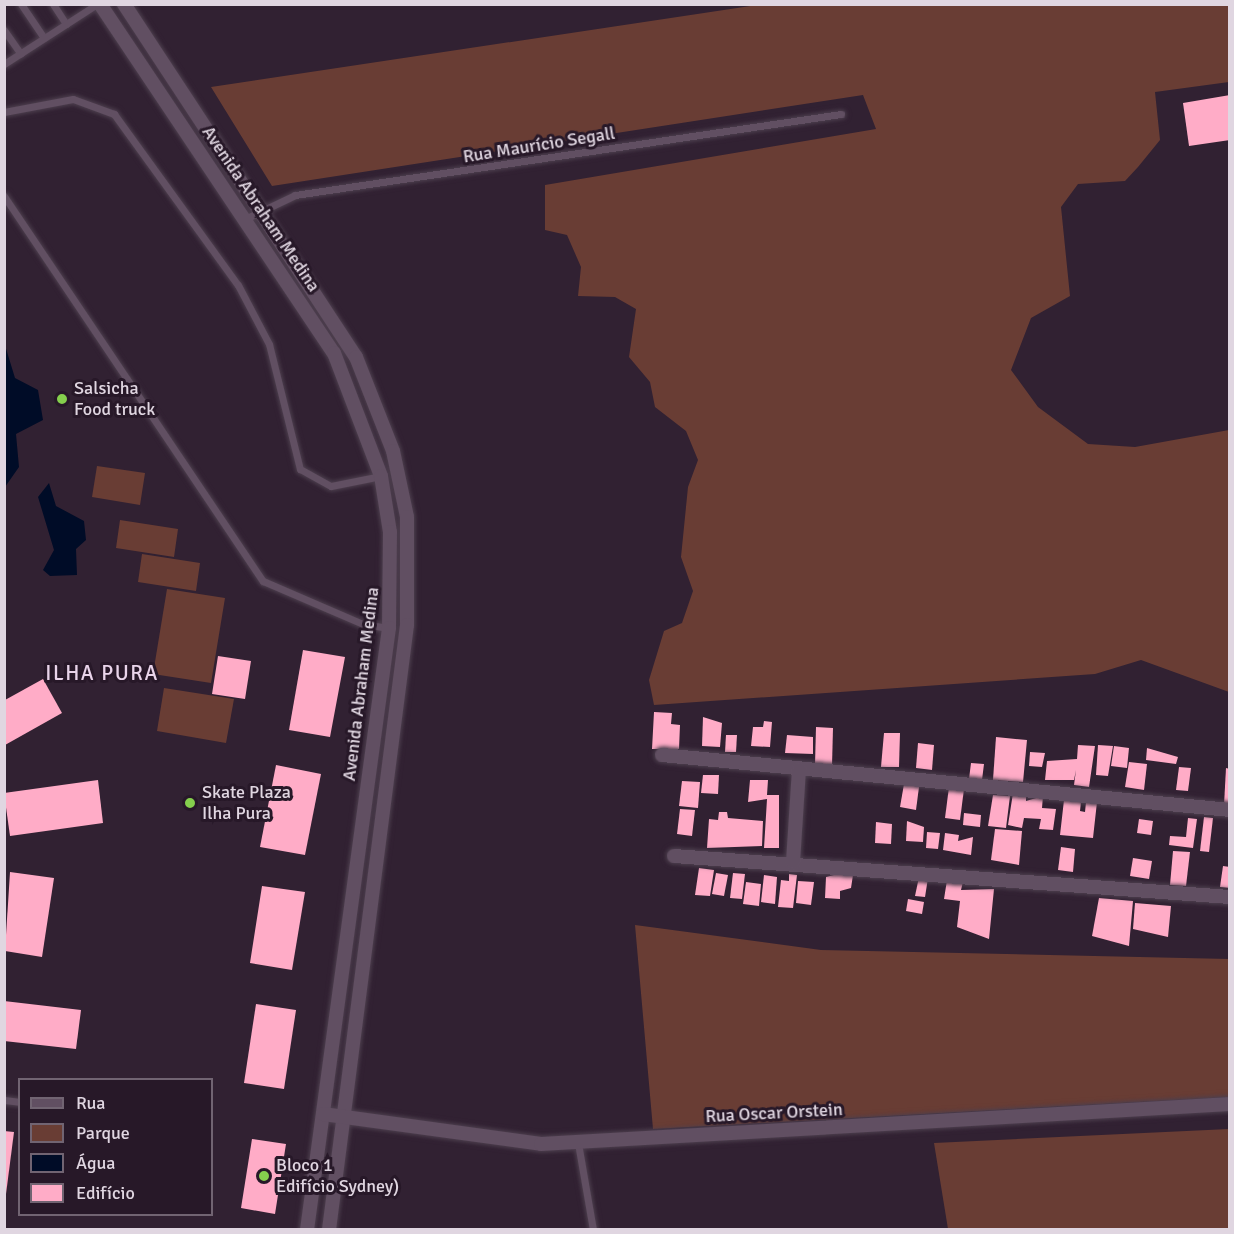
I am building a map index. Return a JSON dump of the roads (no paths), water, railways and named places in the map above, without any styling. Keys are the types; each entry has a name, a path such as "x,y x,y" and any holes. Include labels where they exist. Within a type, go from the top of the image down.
{"street":[{"name":"Avenida Abraham Medina","path":"98,4 334,352 381,476 390,532 390,628 307,1230"},
{"name":"Avenida Abraham Medina","path":"124,4 356,357 393,451 407,517 411,586 392,751 329,1230"},
{"path":"377,720 383,729 395,725"},
{"path":"373,748 385,743 392,751"},
{"path":"662,755 1230,810"},
{"path":"793,862 799,769"},
{"path":"674,856 793,862 1230,897"},
{"name":"Rua Oscar Orstein","path":"323,1114 508,1143 578,1143 1230,1104"}],"lane":[{"path":"21,4 44,38"},
{"path":"53,4 66,24"},
{"path":"4,64 98,4"},
{"path":"4,30 21,54"},
{"path":"4,112 73,99 114,114 238,285 269,344 300,469 331,486 381,476"},
{"name":"Rua Maurício Segall","path":"245,219 260,209 295,195 841,114"},
{"path":"4,196 262,581 363,624 390,628"},
{"path":"578,1143 593,1230"}],"water":[{"path":"4,342 15,378 38,390 43,420 16,434 19,467 5,487"},
{"path":"49,483 56,506 84,521 86,540 76,549 77,575 50,576 43,570 54,550 38,497"}],"place":[{"name":"Salsicha Food truck","path":"62,399"},
{"name":"Skate Plaza Ilha Pura","path":"190,803"},
{"name":"Bloco 1 Edifício Sydney)","path":"264,1176"}],"district":[{"name":"ILHA PURA","path":"102,673"}]}
